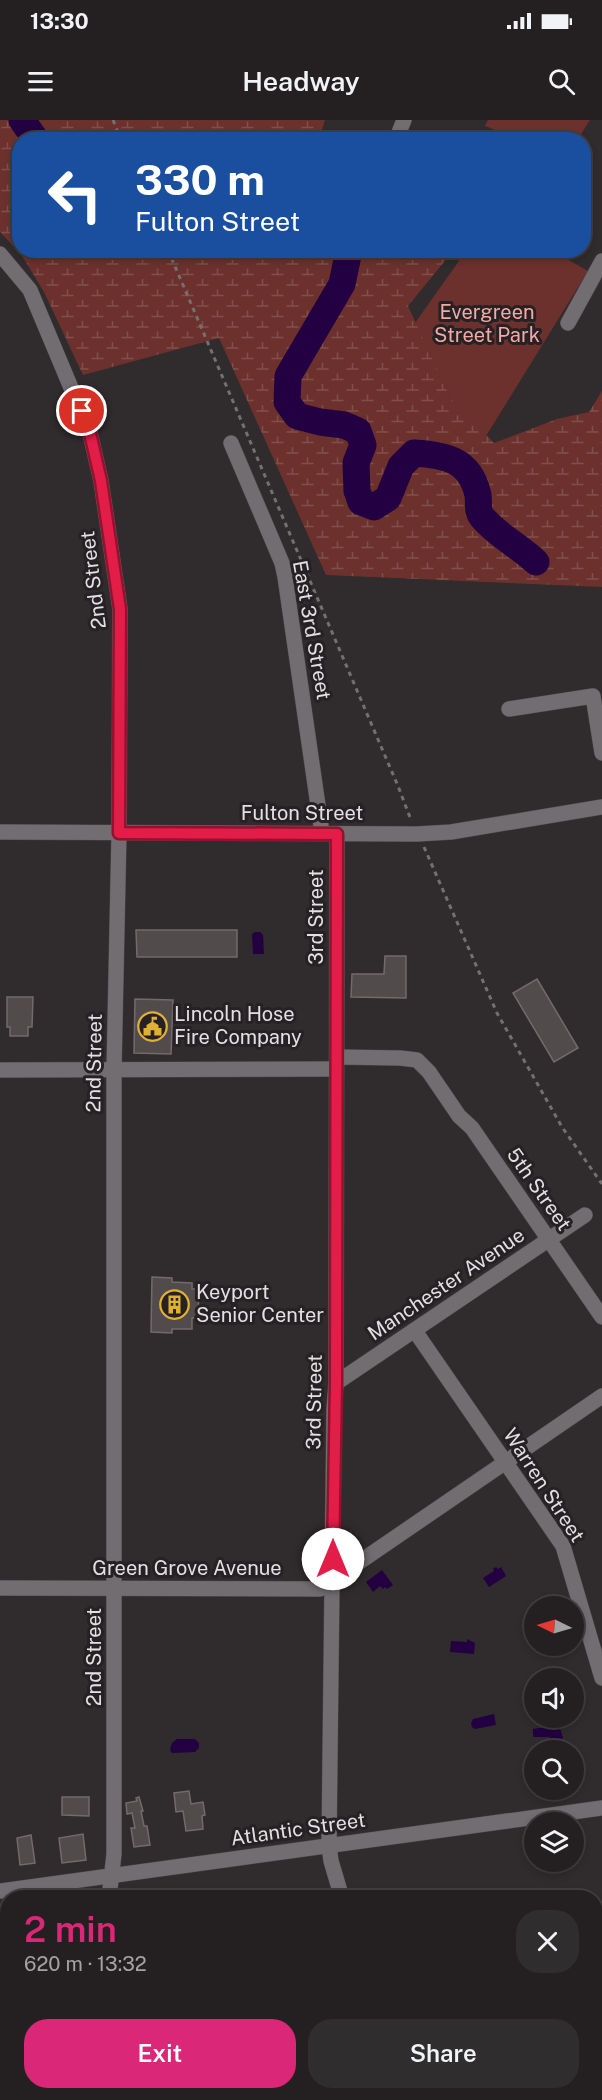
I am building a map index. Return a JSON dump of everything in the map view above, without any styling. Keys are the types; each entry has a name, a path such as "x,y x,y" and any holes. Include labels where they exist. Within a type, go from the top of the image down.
{"street":[{"name":"2nd Street","path":"0,254 30,290 90,433 101,481 120,609 119,833 114,1070 114,1842 110,1890"},
{"path":"568,323 602,261"},
{"name":"East 3rd Street","path":"231,443 282,563 329,834"},
{"path":"509,708 597,695 602,753"},
{"name":"Fulton Street","path":"0,832 417,834 451,832 602,807"},
{"name":"3rd Street","path":"329,834 337,1063 336,1383 329,1845 340,1890"},
{"name":"5th Street","path":"0,1070 114,1070 337,1063 400,1058 417,1060 429,1072 453,1108 472,1128 602,1317"},
{"name":"Manchester Avenue","path":"336,1383 585,1215"},
{"name":"Warren Street","path":"415,1331 563,1546 597,1640 602,1678"},
{"name":"Green Grove Avenue","path":"0,1588 320,1589 602,1396"},
{"name":"Atlantic Street","path":"14,1890 602,1808"}],"path":[{"path":"171,258 417,834 497,1013 562,1127 602,1184"}],"green space":[{"path":"0,120 325,120 321,132 12,132 12,245 0,232"},
{"path":"488,120 590,120 582,132 500,132 485,126"},
{"path":"23,258 447,258 408,306 451,399 494,443 557,419 589,412 602,391 602,587 326,575 219,338 83,375 44,292"},
{"name":"Evergreen Street Park","path":"461,258 565,258 588,271 486,436 451,399 415,323"}],"shaded area":[{"path":"255,932 263,935 264,954 253,954 252,934"},
{"path":"496,1567 498,1569 501,1567 506,1576 489,1587 483,1578"},
{"path":"382,1570 393,1585 387,1589 380,1586 373,1592 366,1582"},
{"path":"467,1639 475,1643 474,1654 450,1652 451,1641 467,1642"},
{"path":"494,1714 496,1725 475,1729 472,1727 473,1719"},
{"path":"560,1728 563,1738 553,1740 549,1737 533,1737 533,1729"},
{"path":"177,1739 195,1739 199,1743 199,1748 195,1752 172,1753 170,1750 172,1743"}],"building":[{"path":"136,930 237,930 237,957 137,957"},
{"path":"385,956 406,956 406,998 351,997 352,974 384,974"},
{"path":"537,979 578,1048 554,1062 513,993"},
{"path":"7,997 33,997 32,1027 28,1027 28,1036 10,1036 10,1027 7,1027"},
{"name":"Lincoln Hose Fire Company","path":"135,999 173,1000 171,1054 134,1053"},
{"name":"Keyport Senior Center","path":"152,1277 172,1278 172,1282 192,1283 192,1289 199,1289 198,1318 192,1318 192,1329 172,1329 172,1333 151,1332"},
{"path":"189,1791 191,1804 203,1802 205,1815 202,1816 203,1829 186,1831 183,1811 176,1812 174,1793"},
{"path":"62,1797 89,1797 89,1816 62,1815"},
{"path":"139,1797 150,1845 134,1847 131,1828 135,1828 132,1813 127,1814 126,1803 137,1801 136,1798"},
{"path":"83,1834 86,1860 62,1863 59,1838"},
{"path":"31,1835 35,1863 20,1865 17,1838"}],"waterway":[{"path":"22,120 30,132"},
{"path":"347,258 342,284 288,376 287,402 297,416 344,425 358,431 363,445 356,463 357,491 361,502 374,507 388,498 401,466 414,453 436,455 455,461 469,474 474,483 480,515 536,562"}],"place":[{"name":"Lincoln Hose Fire Company","path":"153,1026"},
{"name":"Keyport Senior Center","path":"175,1304"}],"route":[{"path":"82,411 90,433 101,481 120,609 119,833 337,834 336,1383 333,1559"}]}
